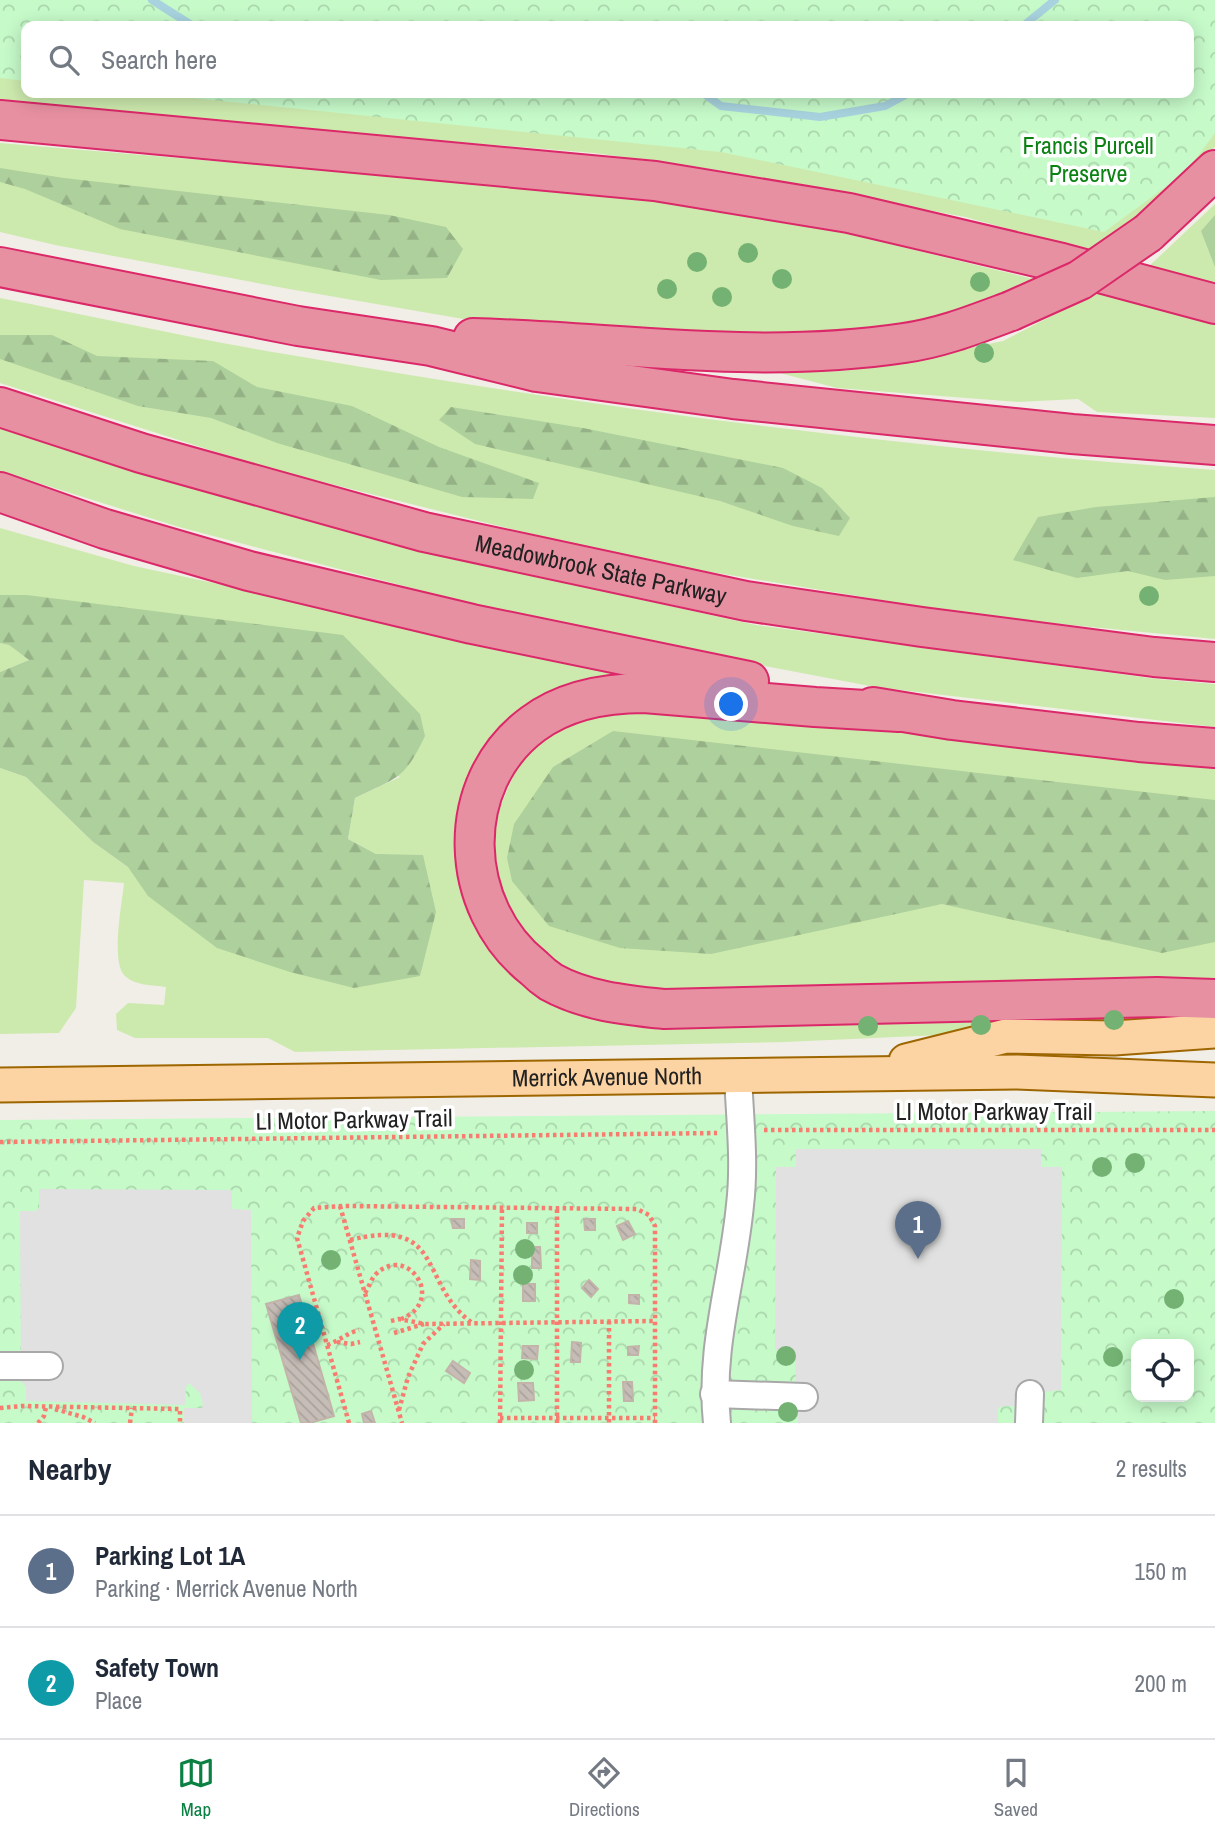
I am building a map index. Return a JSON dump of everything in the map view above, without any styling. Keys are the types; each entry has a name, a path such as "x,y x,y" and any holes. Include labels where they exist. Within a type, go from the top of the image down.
{"highway":[{"path":"0,120 655,181 849,213 1062,263 1215,304"},
{"path":"368,336 477,338 723,354 813,353 906,343 960,330 1080,280 1148,233 1215,170"},
{"path":"0,267 285,323 431,346 537,372 733,399 1072,434 1215,445"},
{"name":"Meadowbrook State Parkway","path":"0,407 141,453 424,532 746,601 922,627 1154,657 1215,662"},
{"path":"0,492 105,529 249,571 472,624 899,712"},
{"path":"0,506 105,529"},
{"path":"1215,748 1139,742 899,712 618,693 576,702 533,724 502,755 485,788 476,815 476,874 489,914 516,954 551,982 608,1003 664,1009 1157,997 1215,999"}],"main road":[{"path":"846,1076 1006,1036 1114,1038 1215,1031"},
{"name":"Merrick Avenue North","path":"0,1085 1017,1072 1215,1080"}],"lane":[{"path":"718,1423 714,1394 719,1329 740,1205 738,1077"},
{"path":"0,1366 49,1366"},
{"path":"714,1394 804,1397"},
{"path":"1029,1423 1030,1394"}],"path":[{"name":"LI Motor Parkway Trail","path":"774,1130 1215,1130"},
{"name":"LI Motor Parkway Trail","path":"0,1142 708,1133"},
{"path":"349,1423 297,1238 303,1221 314,1208 340,1206 557,1207 637,1209 649,1215 655,1226 655,1421 500,1420 502,1207"},
{"path":"340,1206 402,1423"},
{"path":"557,1207 557,1421"},
{"path":"349,1240 375,1234 394,1234 411,1242 428,1257 456,1312 472,1323"},
{"path":"365,1294 374,1275 387,1266 404,1266 415,1273 422,1286 422,1299 416,1310 391,1321"},
{"path":"399,1319 425,1324 655,1321"},
{"path":"608,1321 609,1421"},
{"path":"394,1333 425,1324"},
{"path":"398,1410 408,1377 423,1345 444,1324"},
{"path":"327,1345 337,1342 349,1332 359,1330"},
{"path":"337,1342 360,1342"},
{"path":"45,1406 95,1423"},
{"path":"38,1423 44,1416 45,1406"},
{"path":"0,1408 45,1406 180,1409 180,1423"},
{"path":"130,1423 132,1408"},
{"path":"76,1423 77,1415"}],"green space":[{"name":"Francis Purcell Preserve","path":"0,0 1215,0 1215,147 1169,196 1093,252 965,217 717,170 594,153 0,105"},
{"name":"Francis Purcell Preserve","path":"0,0 1215,0 1215,133 1186,172 1104,232 721,152 192,98 1194,98 1194,21 21,21 21,80 0,78"},
{"path":"0,143 652,198 787,219 1042,281 910,328 862,328 863,336 644,334 469,320 289,289 55,245 0,232"},
{"path":"0,168 64,178 389,215 446,227 463,249 447,278 381,280 120,229 25,189 0,182"},
{"path":"1215,204 1215,287 1146,269"},
{"path":"1215,215 1215,267 1201,231"},
{"path":"1098,292 1215,322 1215,418 1097,412 1078,399 1018,402 837,388 776,372 843,371 1003,341"},
{"path":"0,298 254,349 636,409 983,451 1215,470 1215,639 978,616 627,558 263,467 0,383"},
{"path":"0,335 52,335 97,356 213,361 257,387 352,406 439,447 539,483 533,499 462,497 277,443 211,418 138,406 0,359"},
{"path":"451,407 583,428 783,468 822,488 850,518 839,536 793,526 720,501 475,444 439,420"},
{"path":"0,426 164,480 389,544 756,625 1157,679 1215,684 1215,727 875,687 564,628 179,527 0,471"},
{"path":"1215,497 1215,576 1165,580 1128,571 1077,578 1013,560 1038,517 1096,507"},
{"path":"0,528 134,566 615,669 616,682 547,696 459,863 482,937 532,988 1163,1013 1163,1025 785,1042 295,1052 268,1038 135,1038 117,1030 116,1014 128,1003 164,1005 166,987 128,979 120,968 118,931 124,883 84,880 76,1008 59,1033 0,1034 0,768 26,777 93,842 128,867 376,854 348,839 355,798 400,777 27,595 0,595"},
{"path":"0,595 27,595 343,635 420,714 425,736 411,761 398,776 355,798 348,839 376,854 423,855 436,912 420,976 354,988 290,972 217,948 148,896 128,867 93,842 26,777 0,768 0,672 29,660 9,645 0,643"},
{"path":"0,643 9,645 29,660 0,672"},
{"path":"687,704 967,741 1215,768 1215,983 651,995 588,981 532,945 496,886 494,821 520,760 567,721"},
{"path":"613,731 1215,800 1215,942 1162,953 942,904 711,954 620,948 549,926 512,881 507,858 514,824 553,767"},
{"path":"1215,1111 1215,1423 0,1423 0,1120"}],"shaded area":[{"path":"796,1149 1041,1149 1041,1167 1062,1167 1061,1390 1044,1392 1041,1406 1002,1406 998,1409 998,1423 798,1423 795,1357 789,1350 775,1350 776,1167 796,1167"},
{"path":"39,1189 232,1190 232,1209 251,1210 252,1423 184,1423 184,1408 202,1408 203,1405 200,1393 189,1383 186,1387 185,1405 26,1401 26,1386 21,1382 20,1211 36,1211 39,1208"}],"building":[{"path":"451,1219 464,1219 464,1228 453,1228"},
{"path":"584,1219 595,1219 595,1230 585,1230"},
{"path":"628,1221 635,1234 623,1240 617,1226"},
{"path":"527,1223 537,1223 537,1233 527,1233"},
{"path":"532,1247 540,1247 541,1268 532,1268"},
{"path":"471,1260 480,1261 480,1280 470,1279"},
{"path":"589,1280 598,1289 591,1297 582,1288"},
{"path":"523,1284 535,1284 535,1301 523,1301"},
{"path":"299,1295 334,1416 310,1423 301,1423 266,1304"},
{"path":"629,1295 639,1295 639,1304 629,1303"},
{"path":"572,1342 581,1343 580,1362 571,1362"},
{"path":"523,1346 538,1346 537,1359 522,1358"},
{"path":"639,1346 638,1355 628,1355 628,1347"},
{"path":"453,1361 470,1373 464,1383 446,1371"},
{"path":"623,1382 632,1382 633,1401 624,1401"},
{"path":"518,1383 533,1383 534,1400 519,1401"},
{"path":"371,1411 375,1423 364,1423 362,1414"}],"waterway":[{"path":"152,0 185,21"},
{"path":"1029,21 1055,0"},
{"path":"710,98 721,106 820,117 885,106 900,98"}],"place":[{"name":"Parking Lot 1A","path":"918,1259"},
{"name":"Safety Town","path":"300,1360"}]}
